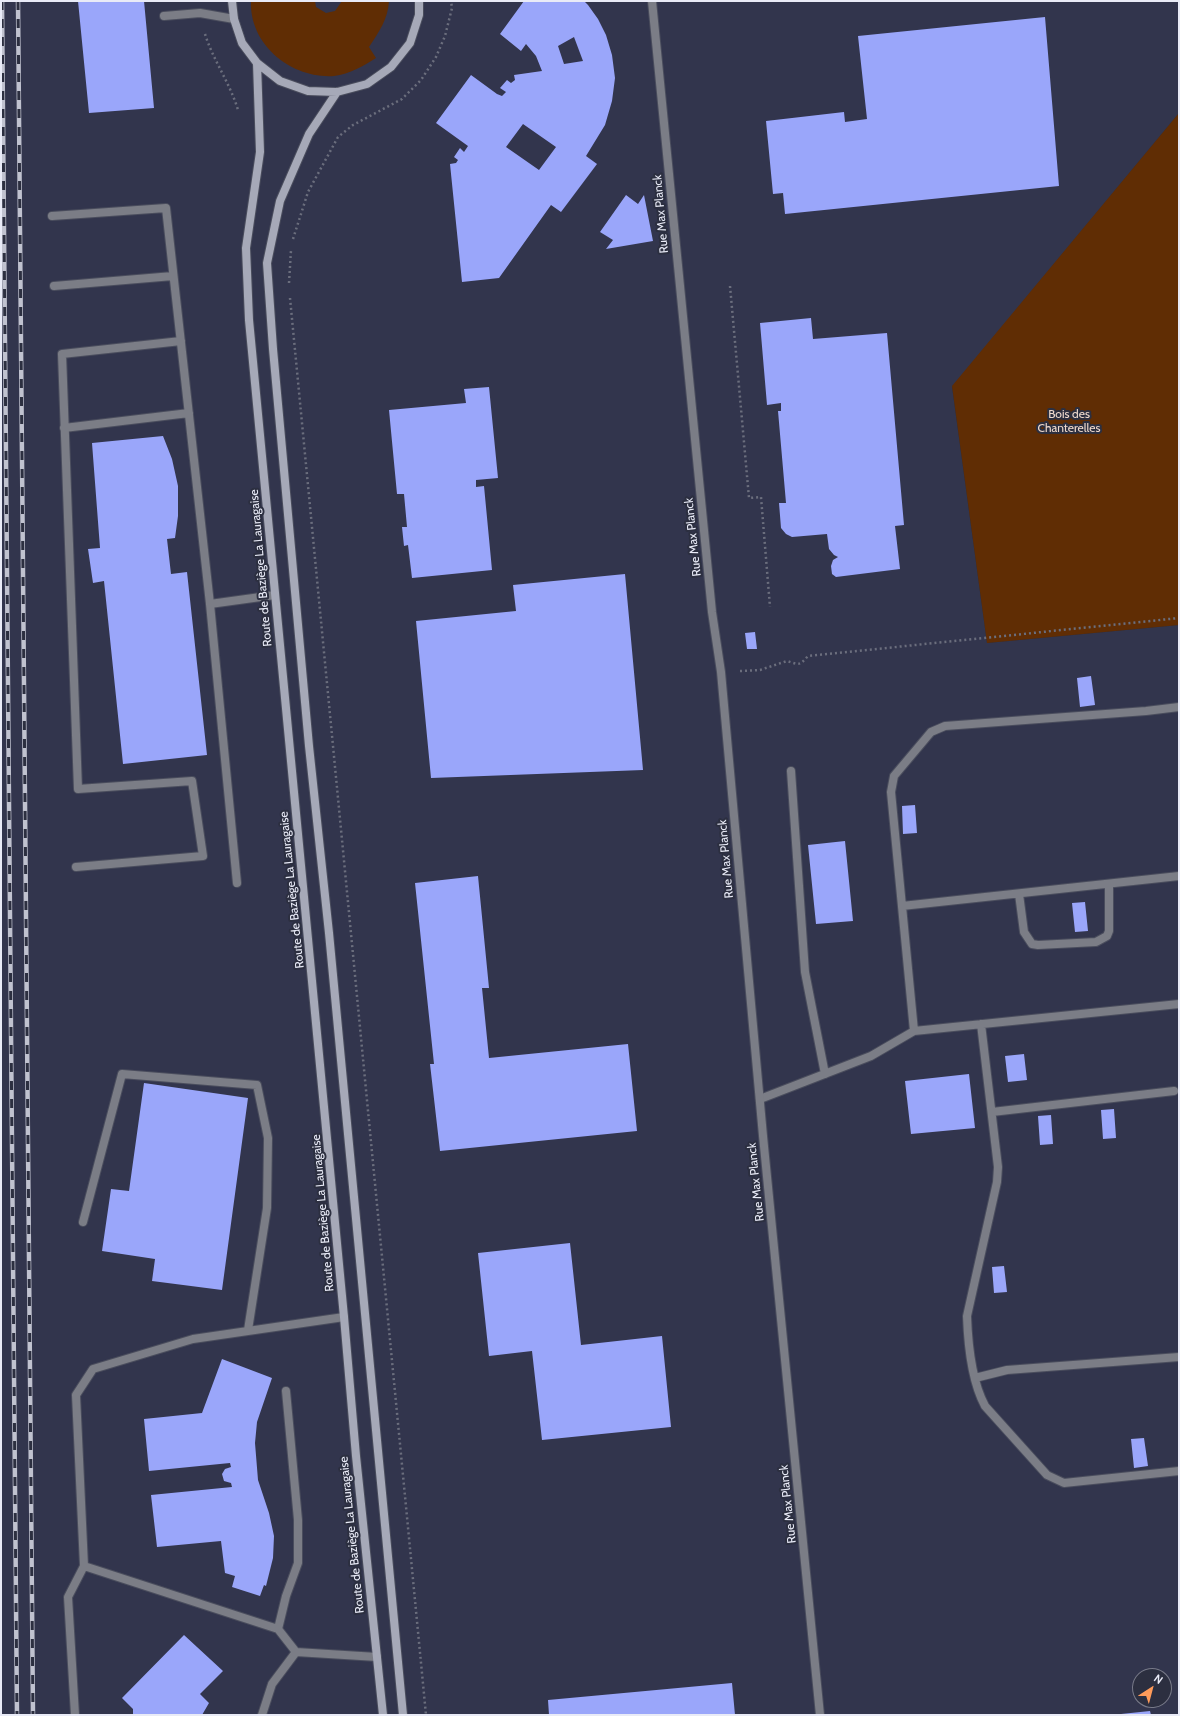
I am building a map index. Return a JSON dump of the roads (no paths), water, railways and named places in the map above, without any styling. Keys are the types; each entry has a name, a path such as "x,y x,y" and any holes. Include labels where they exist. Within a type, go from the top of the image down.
{"main road":[{"path":"232,1 234,19 242,42 257,63 280,81 301,89 308,91 337,92 367,84 391,67 410,43 419,15 419,1"},
{"name":"Route de Baziège La Lauragaise","path":"257,63 260,152 246,248 250,320 356,1456 383,1715"},
{"path":"337,92 308,134 280,201 267,263 273,349 308,730 329,933 403,1715"}],"street":[{"name":"Rue Max Planck","path":"652,1 712,612 721,672 760,1099 820,1715"},
{"path":"164,16 200,13 234,19"},
{"path":"52,216 166,208 210,604 237,883"},
{"path":"54,286 173,276"},
{"path":"76,867 203,856 192,781 78,789 62,354 181,341"},
{"path":"64,428 189,413"},
{"path":"210,604 275,595"},
{"path":"914,1031 891,792 894,776 931,732 945,726 1146,711 1179,707"},
{"path":"791,771 805,972 824,1074"},
{"path":"902,906 1179,876"},
{"path":"1019,894 1024,932 1032,944 1096,942 1107,936 1109,931 1109,884"},
{"path":"760,1099 871,1056 914,1031 1179,1004"},
{"path":"981,1024 998,1167 997,1182 967,1316 968,1337 977,1392 985,1406 1047,1475 1064,1483 1179,1471"},
{"path":"83,1222 122,1074 257,1084 268,1138 267,1208 248,1330"},
{"path":"992,1112 1174,1091"},
{"path":"75,1715 68,1597 84,1566 76,1395 93,1369 193,1339 344,1317"},
{"path":"975,1378 1007,1370 1179,1357"},
{"path":"278,1629 286,1596 298,1563 298,1520 286,1391"},
{"path":"84,1566 278,1629 296,1652 377,1657"},
{"path":"262,1715 272,1684 296,1652"}],"railway":[{"path":"2,1 17,1715"},
{"path":"18,1 33,1715"}],"park label":[{"name":"Bois des Chanterelles","path":"1069,421"}]}
